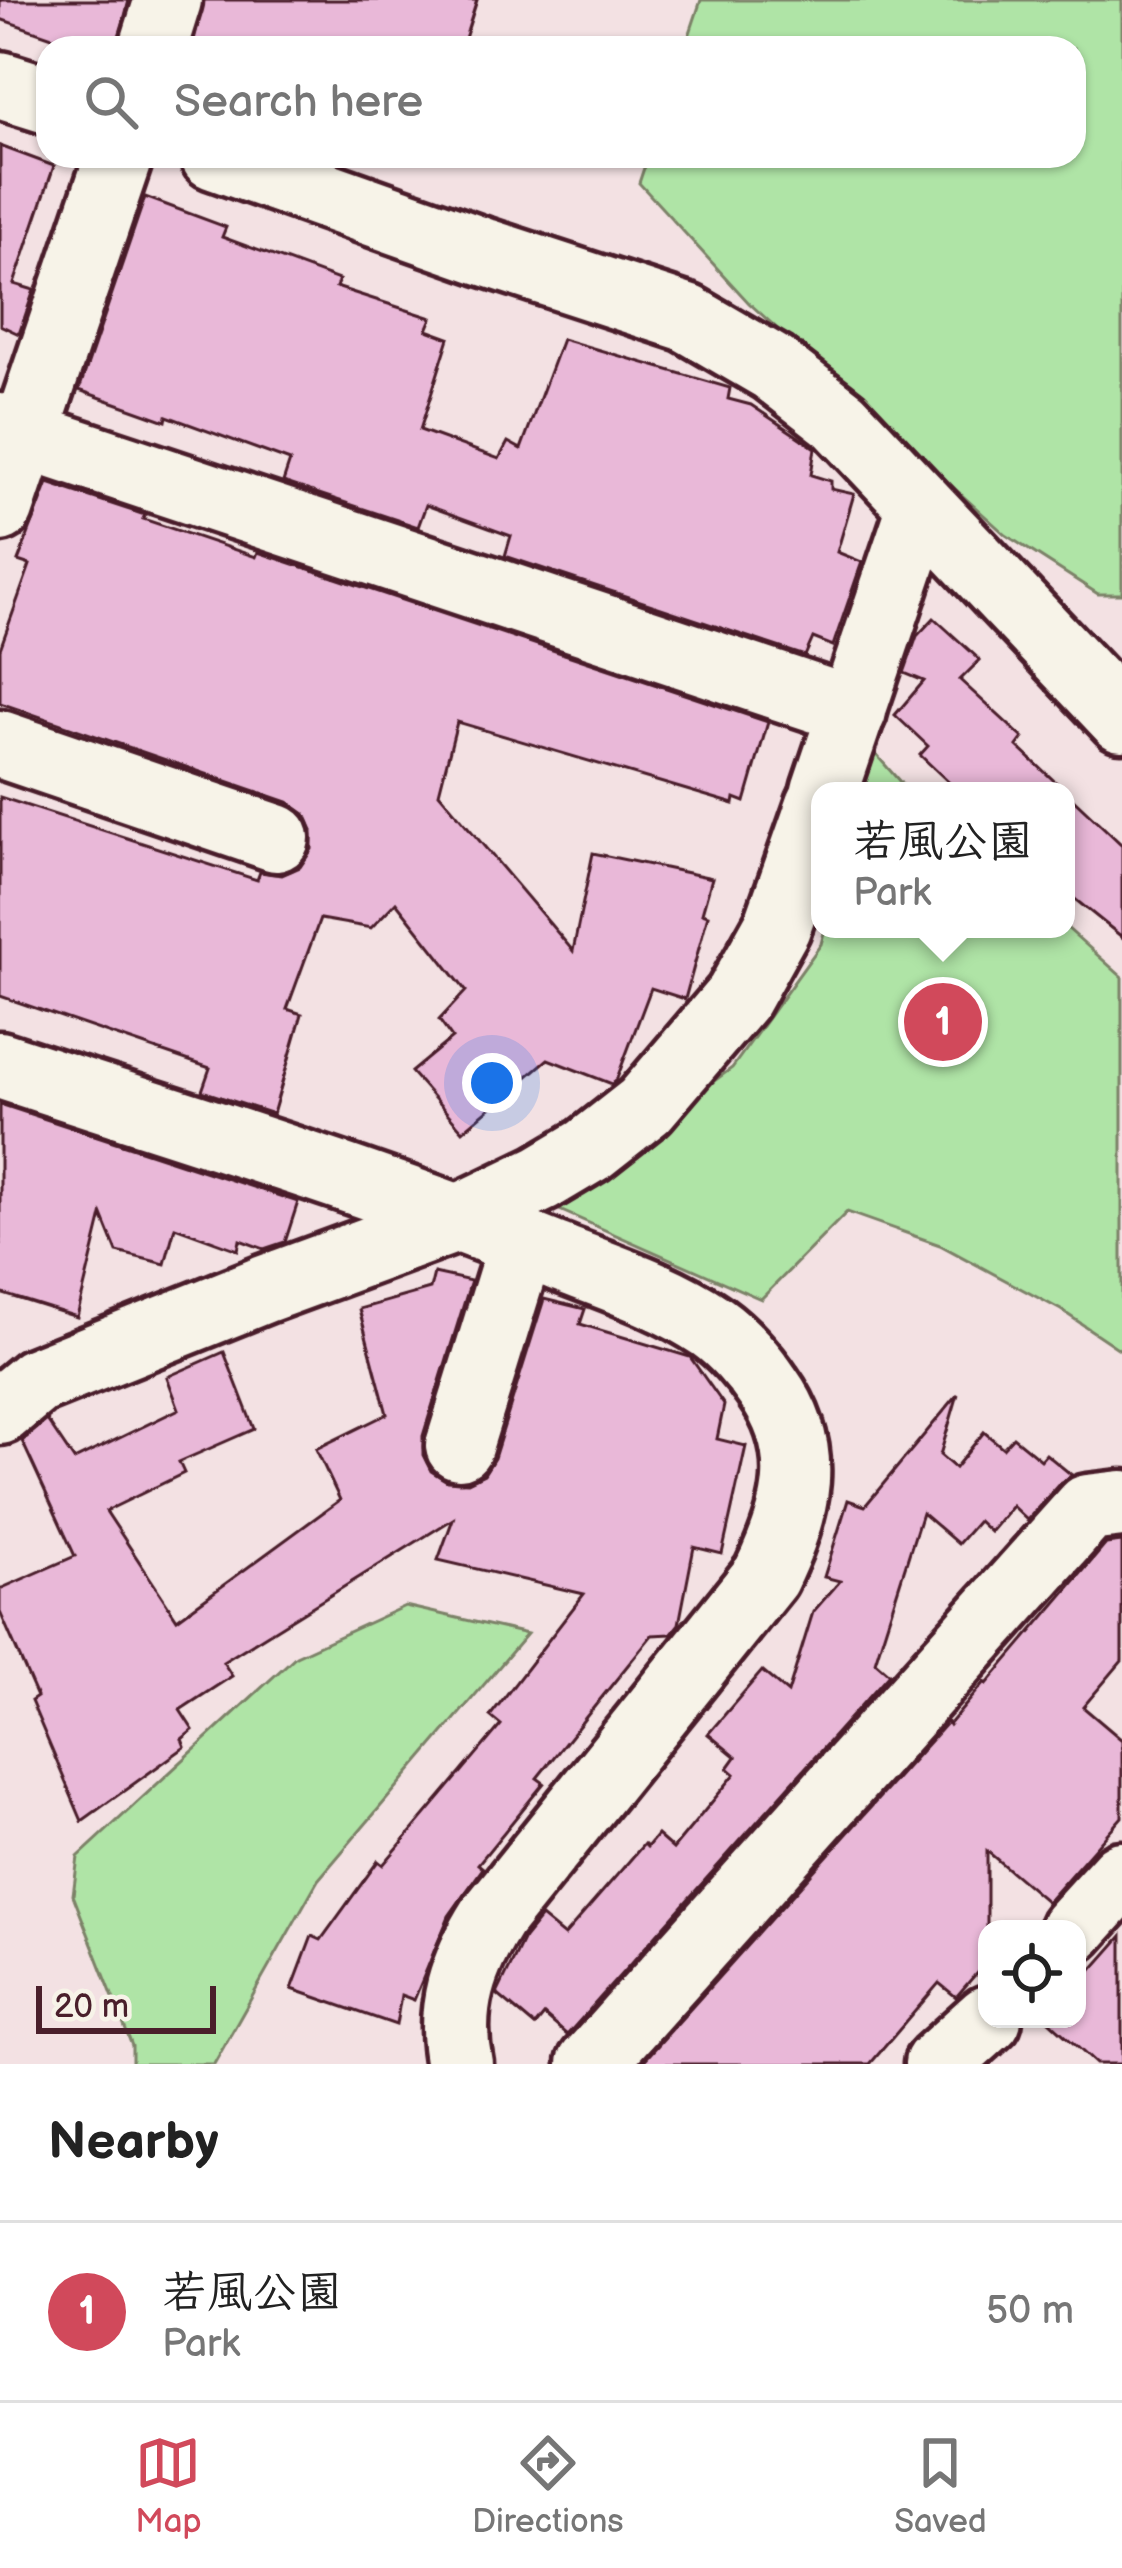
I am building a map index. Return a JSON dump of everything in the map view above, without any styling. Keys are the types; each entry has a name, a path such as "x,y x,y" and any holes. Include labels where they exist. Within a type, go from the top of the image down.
{"street":[{"path":"157,36 168,0"},
{"path":"0,85 36,96"},
{"path":"0,508 13,432 113,168"},
{"path":"248,168 687,318 805,390 840,420 1122,718"},
{"path":"13,432 853,711"},
{"path":"828,782 921,507"},
{"path":"0,744 276,838"},
{"path":"12,1388 461,1217 589,1150 644,1106 738,997 777,927 811,831"},
{"path":"0,1065 461,1217 656,1297 712,1328 771,1390 798,1463 796,1503 766,1576 493,1916 467,1956 452,2033 459,2064"},
{"path":"459,1446 522,1243"},
{"path":"591,2064 1088,1508 1122,1504"},
{"path":"938,2064 978,2028"}],"green space":[{"path":"701,0 1122,0 1122,594 1098,594 1006,535 749,303 639,183 644,168 1086,168 1086,36 689,36"},
{"path":"873,751 900,782 864,782"},
{"path":"1075,935 1122,977 1122,1351 1061,1310 940,1245 847,1212 761,1299 546,1204 732,1068 823,938"},
{"path":"405,1606 527,1634 318,1880 214,2064 132,2064 132,2046 73,1895 78,1857 296,1656"}],"building":[{"path":"0,0 129,0 120,36 49,36 0,19"},
{"path":"204,0 477,0 466,36 195,36"},
{"path":"0,146 36,159 36,168 53,168 14,284 34,290 19,334 0,325"},
{"path":"145,197 226,227 222,237 339,280 336,287 432,318 427,330 449,338 420,430 499,459 508,442 521,449 562,339 730,388 728,399 751,405 815,448 811,475 831,481 831,489 854,494 837,552 862,562 833,646 813,638 805,656 505,556 511,536 426,505 418,527 283,482 290,461 79,390"},
{"path":"48,483 256,557 258,552 768,722 745,802 735,798 734,804 457,722 439,793 573,951 593,853 712,878 702,913 708,915 685,999 651,988 616,1081 612,1084 548,1059 463,1131 411,1072 452,1038 439,1020 466,991 396,902 371,928 320,919 287,1009 302,1014 273,1114 202,1091 210,1068 0,996 0,797 257,880 260,872 282,875 300,867 312,849 312,830 305,814 288,802 0,703 0,649 30,565 18,561"},
{"path":"934,618 980,660 960,680 1023,738 1017,746 1055,782 948,782 920,755 928,746 895,715 924,681 904,673 917,636"},
{"path":"1075,801 1122,845 1122,937 1075,899"},
{"path":"0,1104 298,1202 285,1242 264,1249 240,1240 238,1250 175,1227 165,1264 117,1252 102,1215 77,1317 0,1293"},
{"path":"434,1273 471,1281 423,1436 423,1455 431,1471 447,1481 468,1482 484,1474 494,1458 544,1299 585,1309 580,1324 690,1357 724,1405 717,1439 746,1446 722,1554 694,1547 679,1624 671,1634 652,1635 537,1778 544,1783 478,1864 483,1868 449,1916 414,2000 401,1995 396,2025 292,1989 312,1936 321,1940 378,1861 383,1865 501,1725 490,1716 584,1594 438,1560 453,1519 223,1662 232,1676 180,1710 193,1730 182,1739 185,1747 82,1821 31,1701 37,1697 0,1612 0,1589 75,1556 22,1441 47,1420 74,1460 179,1409 167,1377 224,1352 254,1429 179,1462 184,1473 106,1511 177,1619 340,1500 316,1449 387,1414 359,1309 430,1289"},
{"path":"958,1394 940,1455 955,1468 984,1432 1003,1448 1013,1437 1041,1460 1046,1454 1073,1476 1060,1483 1027,1520 1012,1506 990,1532 978,1521 958,1544 922,1513 875,1662 889,1674 567,2035 544,2015 535,2026 497,1994 524,1938 541,1917 564,1936 644,1844 647,1847 657,1835 673,1849 735,1774 728,1768 736,1757 708,1734 762,1671 788,1693 813,1612 840,1581 824,1577 848,1500 865,1506"},
{"path":"1122,1542 1122,1661 1083,1707 1122,1740 1122,1817 1047,1902 987,1851 987,1920 978,1920 978,1971 956,1997 939,1983 870,2064 641,2064 947,1722 949,1725 987,1684 1106,1544"},
{"path":"1122,1936 1122,2064 1096,2064 1057,2028 1086,2028 1086,1977"}],"place":[{"name":"若風公園","path":"943,1022"}]}
